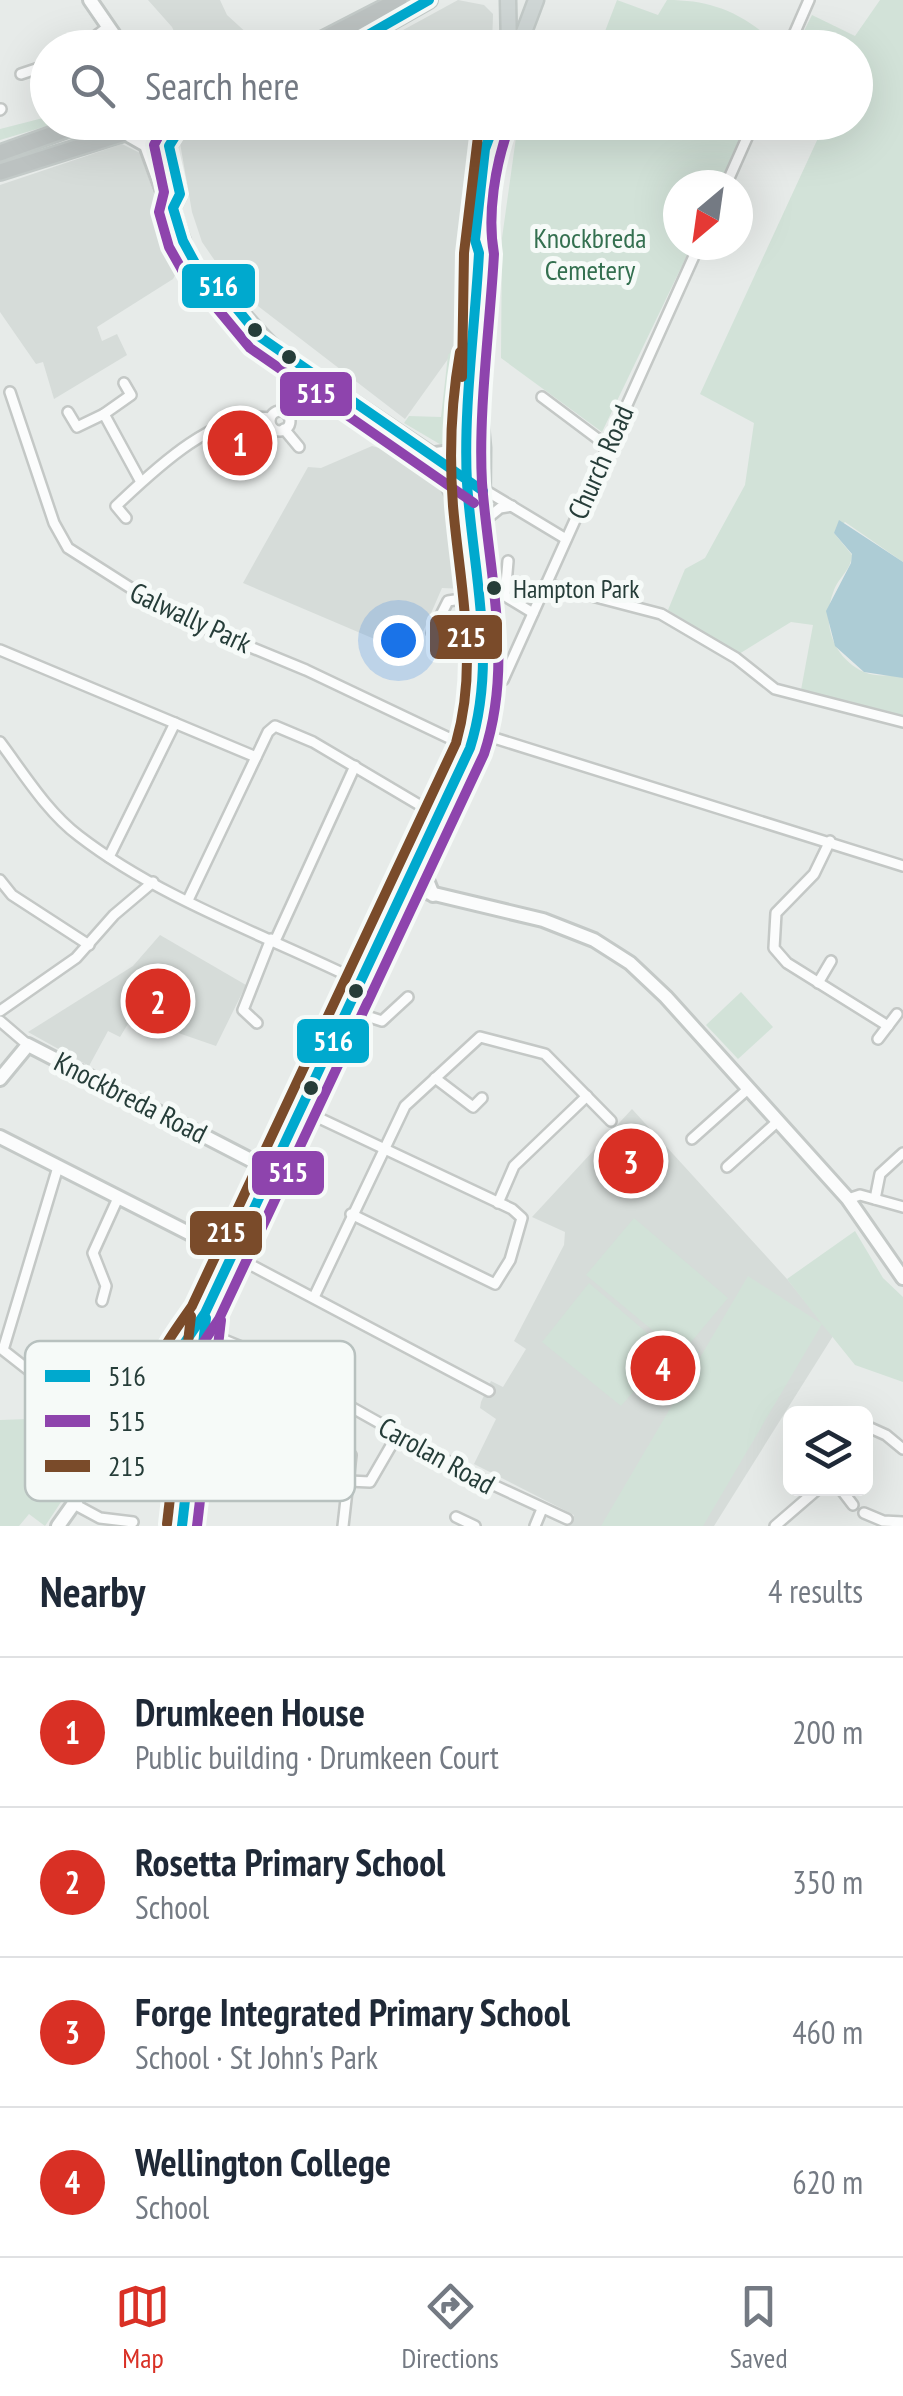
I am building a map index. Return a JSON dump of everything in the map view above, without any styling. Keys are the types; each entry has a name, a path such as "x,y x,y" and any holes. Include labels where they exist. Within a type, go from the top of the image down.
{"highway":[{"path":"341,30 399,0"},
{"path":"376,30 429,0"},
{"path":"0,152 36,140"},
{"path":"0,172 103,140"}],"main road":[{"path":"509,30 510,0 526,0"},
{"path":"525,30 536,0"},
{"path":"481,592 470,531 468,435 475,355 476,220 489,140"},
{"path":"188,1341 302,1110 473,740 485,695 481,592 484,489 475,355"},
{"path":"468,480 474,468 479,406"},
{"path":"474,558 476,503 484,489"},
{"path":"203,1341 205,1312"},
{"path":"182,1526 185,1501"}],"street":[{"path":"90,0 111,30"},
{"path":"796,30 809,0"},
{"path":"103,30 108,26"},
{"path":"22,74 30,71"},
{"path":"137,140 146,145 161,193 172,203"},
{"path":"159,140 183,240 208,297 228,318 431,457 566,539"},
{"path":"166,140 180,194 172,203"},
{"path":"169,146 173,140"},
{"path":"733,170 746,140"},
{"name":"Church Road","path":"503,680 691,260"},
{"path":"286,414 317,378"},
{"path":"68,412 77,427 104,414 131,395 124,383"},
{"name":"Galwally Park","path":"10,392 54,524 68,548 174,615 473,740"},
{"path":"542,397 606,446"},
{"path":"104,414 141,482"},
{"path":"126,518 116,506 185,446 250,417 286,414"},
{"path":"284,429 289,422 286,414"},
{"path":"270,418 274,428 284,429 299,447"},
{"path":"431,457 451,452 468,435"},
{"path":"431,457 470,531"},
{"path":"484,521 500,508 512,506"},
{"path":"508,561 505,596 532,612"},
{"path":"546,584 662,614 736,658 776,689 903,722"},
{"path":"466,650 432,633 448,602 481,592"},
{"path":"0,650 256,758"},
{"path":"109,857 175,723"},
{"path":"188,900 275,726 314,742 438,816"},
{"path":"473,740 830,840 903,866"},
{"path":"0,742 48,806 76,835 109,857 188,900 361,982"},
{"path":"257,1023 243,1010 355,766"},
{"path":"830,840 814,874 779,907 772,930 779,956 888,1026"},
{"path":"418,858 433,895"},
{"path":"0,880 12,896 88,945"},
{"path":"0,1011 88,945 114,915 153,882"},
{"path":"405,887 543,920 613,951 666,997 848,1199 903,1278"},
{"path":"818,983 831,961"},
{"path":"348,1010 382,1021 394,1004 408,997"},
{"path":"878,1039 898,1014"},
{"path":"0,1022 28,1045"},
{"path":"315,1295 405,1106 484,1037 545,1054 611,1121"},
{"name":"Knockbreda Road","path":"0,1078 28,1045 272,1171"},
{"path":"435,1078 449,1093 473,1107 482,1098"},
{"path":"692,1139 748,1089"},
{"path":"498,1203 514,1166 587,1096"},
{"path":"302,1110 522,1215 510,1260 495,1284 352,1214"},
{"path":"727,1166 777,1122"},
{"path":"0,1138 315,1295 489,1391"},
{"path":"875,1199 880,1174 903,1152"},
{"path":"25,1368 2,1350 58,1167"},
{"path":"848,1199 860,1195 903,1207"},
{"path":"102,1302 106,1286 93,1253 118,1198"},
{"path":"189,1341 199,1330 204,1332"},
{"name":"Carolan Road","path":"204,1332 227,1341"},
{"name":"Carolan Road","path":"355,1409 474,1476 567,1519"},
{"path":"873,1429 903,1450"},
{"path":"355,1481 370,1482 392,1444"},
{"path":"775,1526 809,1496"},
{"path":"846,1496 853,1504"},
{"path":"58,1526 76,1501"},
{"path":"343,1526 346,1501"},
{"path":"74,1504 100,1518 133,1522"},
{"path":"535,1526 542,1509"},
{"path":"864,1513 878,1520 903,1522"},
{"path":"456,1517 475,1526"}],"shaded area":[{"path":"148,0 220,0 227,15 243,30 173,30"},
{"path":"458,0 484,5 493,14 493,30 403,30"},
{"path":"474,140 461,204 463,338 405,419 233,287 202,242 192,212 180,143"},
{"path":"122,144 140,153 179,268 173,279 97,327 102,341 117,334 127,355 54,399 43,362 36,364 0,312 0,185"},
{"path":"372,446 401,454 430,472 457,512 465,589 442,588 422,634 414,631 405,652 243,583 308,467 321,468"},
{"path":"160,935 246,985 216,1046 132,1017 120,1037 108,1031 89,1066 28,1032 133,966"},
{"path":"632,1109 787,1279 833,1336 789,1406 783,1406 783,1416 714,1526 568,1526 574,1515 474,1464 496,1419 480,1408 481,1402 491,1381 503,1387 526,1349 514,1341 564,1245 565,1232 532,1217"}],"green space":[{"path":"617,0 658,15 667,0 717,7 760,30 606,30"},
{"path":"880,0 903,0 903,562 845,522 834,533 852,555 830,602 829,626 837,648 853,665 869,674 903,678 903,716 801,690 813,625 791,622 739,654 668,610 685,569 705,558 745,485 754,423 700,394 817,140 873,140 873,30 859,30"},
{"path":"812,15 843,30 804,30"},
{"path":"30,121 30,131 0,140 0,129"},
{"name":"Knockbreda Cemetery","path":"516,140 739,140 726,170 663,170 663,260 685,260 602,432 501,358 502,238"},
{"path":"458,342 459,430 452,444 443,446 404,423 409,416 441,417 448,355"},
{"path":"741,992 773,1027 738,1059 706,1025"},
{"path":"634,1218 728,1298 681,1354 586,1275"},
{"path":"855,1231 883,1278 903,1297 903,1382 855,1365 787,1279"},
{"path":"748,1276 822,1324 703,1526 601,1526"},
{"path":"589,1283 668,1351 621,1406 542,1342"},
{"path":"25,1419 25,1501 62,1501 45,1526 29,1514 19,1526 0,1526 0,1420"}],"water":[{"path":"839,520 903,562 903,678 864,672 835,646 826,611 852,554 834,533"}],"transit line":[{"name":"516","path":"376,30 429,0"},
{"name":"515","path":"157,140 154,145 164,192 159,212 169,247 190,284 206,295 250,348 474,503"},
{"name":"516","path":"173,140 169,146 180,194 173,208 183,241 201,274 216,283 260,337 483,491"},
{"name":"215","path":"462,377 464,253 478,140"},
{"name":"516","path":"186,1341 205,1313 470,748 478,715 483,649 467,483 467,427 479,253 475,240 488,140"},
{"name":"515","path":"204,1341 219,1319 484,754 493,720 497,619 482,483 482,427 494,254 492,207 505,140"},
{"name":"215","path":"168,1341 192,1306 456,743 463,713 467,654 451,467 460,352"},
{"name":"215","path":"188,1341 191,1316"},
{"name":"516","path":"203,1341 206,1318"},
{"name":"515","path":"219,1341 221,1320"},
{"name":"215","path":"167,1524 170,1501"},
{"name":"516","path":"182,1526 185,1501"},
{"name":"515","path":"197,1526 200,1501"}],"place":[{"name":"Drumkeen House","path":"240,443"},
{"name":"Hampton Park","path":"494,588"},
{"name":"Rosetta Primary School","path":"158,1001"},
{"name":"Forge Integrated Primary School","path":"631,1161"},
{"name":"Wellington College","path":"663,1368"}]}
